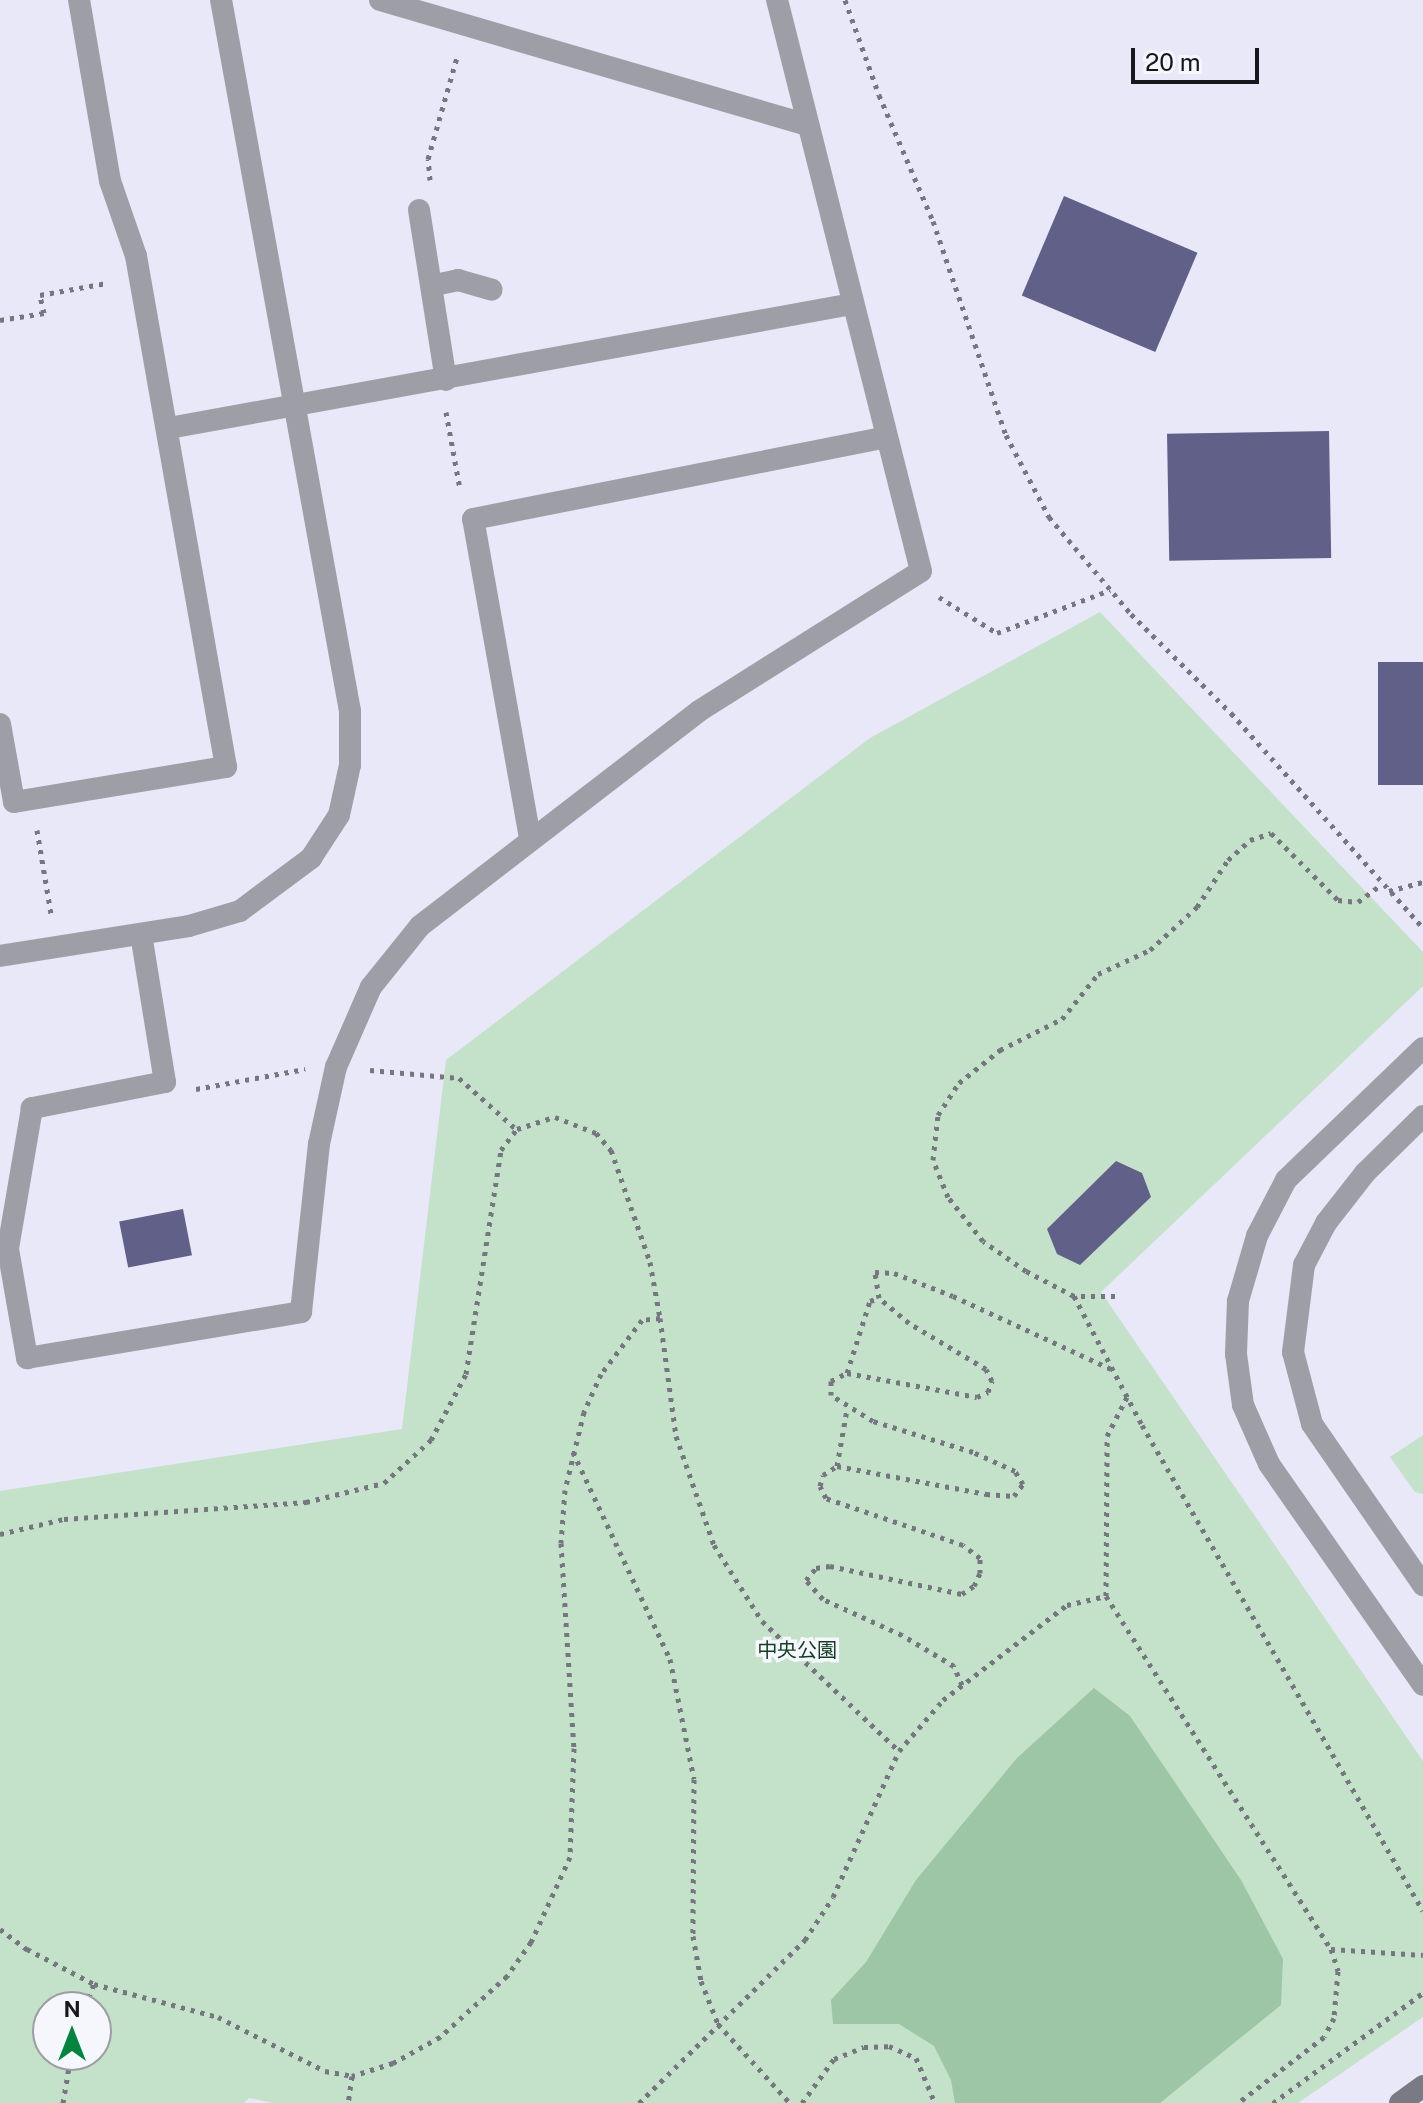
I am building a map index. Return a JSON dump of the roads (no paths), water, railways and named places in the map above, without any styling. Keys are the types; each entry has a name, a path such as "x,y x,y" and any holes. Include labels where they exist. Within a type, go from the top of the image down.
{"main road":[{"path":"1400,2103 1423,2086"}],"street":[{"path":"0,724 14,802 226,767 169,428 139,276 110,181 79,0"},
{"path":"0,956 141,934 240,911 311,858 339,815 350,765 350,711 292,407 221,0"},
{"path":"380,0 808,125"},
{"path":"141,934 165,1082 32,1108 8,1249 27,1358 301,1312 319,1144 336,1067 371,987 420,926 530,838 699,711 921,571 777,0"},
{"path":"419,210 435,285 446,380"},
{"path":"435,285 458,280 492,290"},
{"path":"169,428 852,304"},
{"path":"530,838 473,519 886,437"},
{"path":"1423,1048 1286,1180 1257,1236 1238,1301 1236,1354 1243,1405 1269,1464 1423,1685"},
{"path":"1423,1116 1365,1173 1326,1223 1304,1265 1293,1352 1312,1424 1423,1585"}],"park label":[{"name":"中央公園","path":"797,1650"}]}
